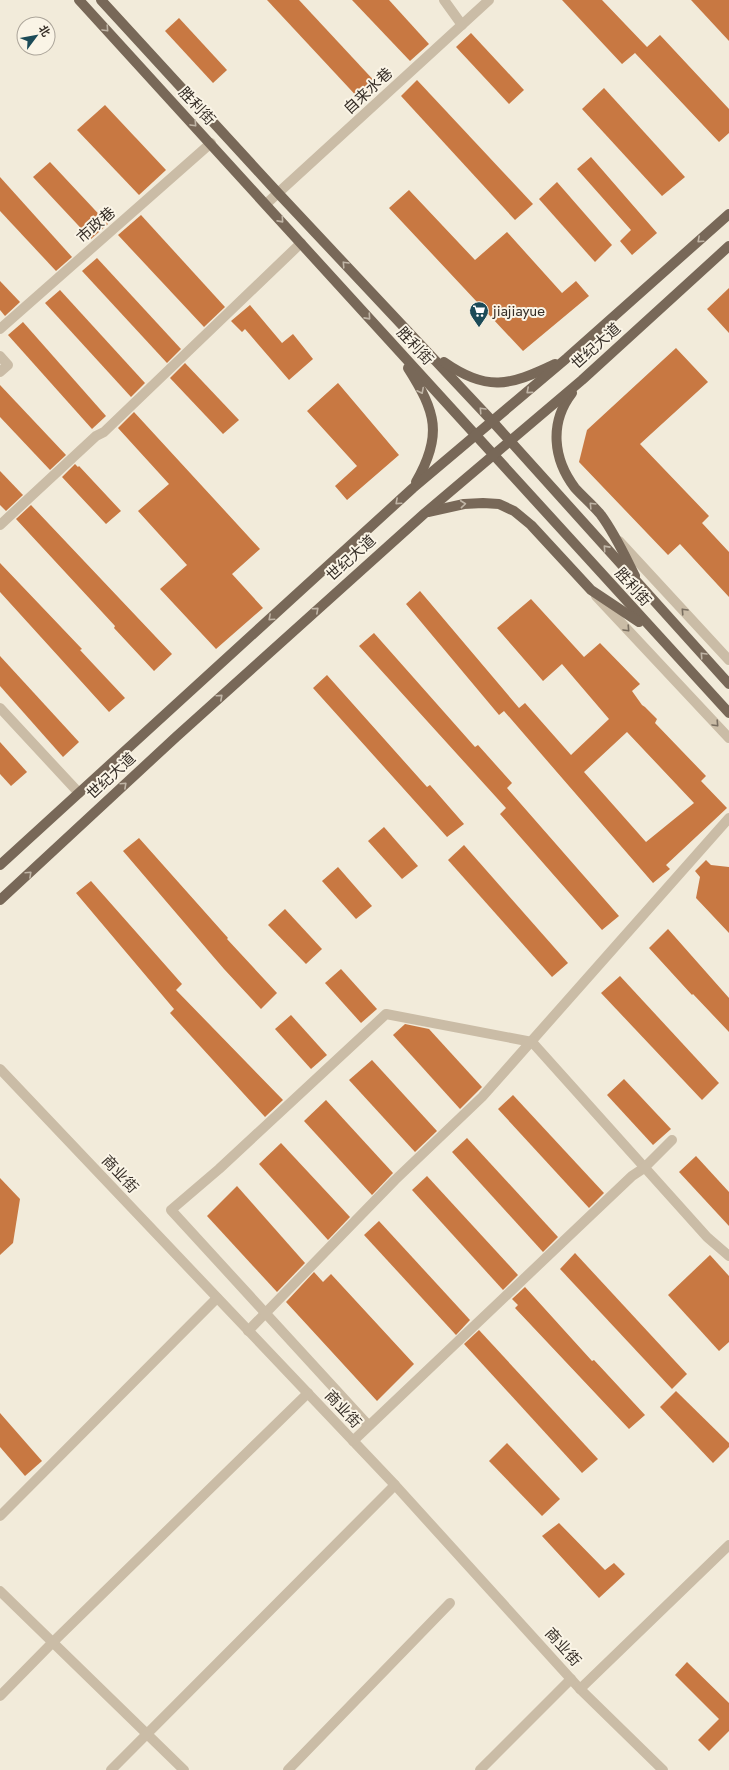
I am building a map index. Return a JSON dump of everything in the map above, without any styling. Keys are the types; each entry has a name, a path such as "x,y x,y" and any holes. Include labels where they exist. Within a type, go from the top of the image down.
{"main road":[{"name":"胜利街","path":"79,0 211,143 394,346 477,435 651,629 729,713"},
{"name":"胜利街","path":"101,0 278,193 493,422 729,684"},
{"name":"世纪大道","path":"0,865 413,488 568,358 729,214"},
{"name":"世纪大道","path":"0,900 176,737 425,513 511,442 582,380 729,246"},
{"path":"409,332 440,360 462,375 478,381 496,383 512,381 532,375 568,358"},
{"path":"394,346 415,379 427,402 433,419 433,445 426,466 413,488"},
{"path":"582,380 567,400 559,416 556,429 558,457 565,472 576,488 600,513 617,539 640,586"},
{"path":"425,513 464,504 499,504 514,511 531,525 591,590 651,629"}],"street":[{"path":"444,0 462,25"},
{"name":"自来水巷","path":"266,204 489,0"},
{"name":"市政巷","path":"0,330 211,143"},
{"path":"0,525 96,436 104,432 301,243"},
{"path":"0,356 4,368"},
{"path":"617,539 729,660"},
{"path":"591,590 729,738"},
{"path":"0,708 79,793"},
{"path":"248,1331 395,1180 482,1097 729,818"},
{"path":"368,1426 170,1210 219,1169 386,1014 532,1042 707,1237 729,1256"},
{"name":"商业街","path":"0,1069 353,1440 580,1690 663,1770"},
{"path":"353,1440 632,1176 644,1168 672,1140"},
{"path":"0,1516 217,1298"},
{"path":"0,1696 52,1642 308,1393"},
{"path":"111,1770 146,1733 395,1485"},
{"path":"580,1690 729,1545"},
{"path":"0,1591 184,1770"},
{"path":"288,1770 450,1604"},
{"path":"480,1770 571,1679"}],"building":[{"path":"267,0 299,0 379,86 362,102"},
{"path":"352,0 389,0 429,44 410,61"},
{"path":"562,0 602,0 647,47 660,35 729,109 729,133 719,142 635,53 622,64"},
{"path":"691,0 729,0 729,41"},
{"path":"179,18 227,70 213,83 165,31"},
{"path":"471,33 524,90 509,104 456,47"},
{"path":"417,80 533,204 515,220 401,96"},
{"path":"604,88 685,177 662,196 582,109"},
{"path":"105,105 166,170 139,195 77,130"},
{"path":"591,157 657,233 632,255 620,241 631,230 577,169"},
{"path":"50,162 108,224 91,239 33,177"},
{"path":"0,177 72,257 56,271 0,211"},
{"path":"557,182 612,245 595,262 539,199"},
{"path":"409,190 475,260 507,232 562,293 576,281 589,296 523,351 389,208"},
{"path":"141,215 225,307 204,327 118,235"},
{"path":"97,258 181,349 167,363 82,271"},
{"path":"0,281 20,302 5,316 0,310"},
{"path":"729,288 729,333 707,309"},
{"path":"60,290 145,383 131,397 45,303"},
{"path":"250,305 282,343 293,334 313,359 289,380 245,329 242,332 231,321"},
{"path":"23,322 106,416 92,429 8,335"},
{"path":"676,348 708,382 640,444 709,516 702,523 729,552 729,597 680,544 668,555 579,462 587,430"},
{"path":"185,363 239,420 223,434 170,378"},
{"path":"338,383 399,455 347,500 335,486 357,466 307,411"},
{"path":"0,385 66,455 50,470 0,417"},
{"path":"134,412 260,549 232,574 263,608 216,649 160,589 187,565 138,511 169,484 118,428"},
{"path":"75,464 78,467 79,466 121,511 106,524 62,477"},
{"path":"0,471 23,495 6,511 0,505"},
{"path":"31,505 172,654 154,671 114,628 115,626 16,519"},
{"path":"0,563 82,649 80,650 125,698 109,712 0,592"},
{"path":"420,591 519,708 525,703 571,755 609,719 562,664 543,681 497,628 531,599 584,657 600,643 640,684 632,691 642,705 657,719 655,723 706,776 701,781 727,808 666,865 670,869 653,883 504,711 499,715 406,604","holes":["627,732 694,803 646,842 584,772"]},
{"path":"374,633 475,747 478,745 512,783 507,788 619,916 602,930 500,814 506,808 359,646"},
{"path":"0,656 79,742 63,757 0,686"},
{"path":"327,675 427,787 430,785 464,824 447,837 313,688"},
{"path":"0,742 27,772 11,786 0,774"},
{"path":"384,827 418,866 402,879 368,841"},
{"path":"139,838 228,938 227,939 277,993 261,1009 224,969 123,851"},
{"path":"464,845 568,963 552,977 448,860"},
{"path":"706,860 711,865 729,867 729,933 696,898 700,877 695,871"},
{"path":"338,867 372,906 356,919 322,881"},
{"path":"91,881 182,984 176,990 283,1100 265,1117 170,1013 174,1009 76,893"},
{"path":"285,909 322,949 306,964 268,925"},
{"path":"668,929 729,998 729,1032 693,994 692,995 649,948"},
{"path":"341,969 377,1009 361,1023 325,983"},
{"path":"620,976 719,1083 702,1100 601,993"},
{"path":"291,1015 327,1055 311,1069 275,1029"},
{"path":"405,1024 429,1029 482,1087 460,1109 393,1035"},
{"path":"372,1060 437,1131 415,1152 349,1080"},
{"path":"624,1079 671,1129 653,1145 607,1095"},
{"path":"513,1095 604,1193 589,1208 498,1109"},
{"path":"326,1100 393,1173 372,1195 304,1121"},
{"path":"467,1138 558,1237 543,1252 452,1152"},
{"path":"281,1143 350,1217 328,1240 259,1164"},
{"path":"696,1156 729,1192 729,1226 679,1172"},
{"path":"427,1176 518,1275 503,1290 412,1190"},
{"path":"0,1178 20,1199 13,1243 0,1255"},
{"path":"237,1186 305,1263 277,1292 207,1216"},
{"path":"379,1221 470,1320 456,1335 364,1235"},
{"path":"575,1253 687,1374 672,1389 560,1269"},
{"path":"710,1255 729,1276 729,1342 719,1351 668,1295"},
{"path":"314,1272 323,1282 331,1274 414,1364 377,1401 286,1302"},
{"path":"525,1287 592,1361 594,1360 645,1415 629,1429 515,1308 518,1305 512,1299"},
{"path":"479,1330 598,1459 582,1473 464,1344"},
{"path":"676,1391 729,1443 729,1447 713,1463 660,1407"},
{"path":"0,1413 42,1461 25,1476 0,1447"},
{"path":"507,1443 560,1499 542,1516 489,1461"},
{"path":"559,1523 605,1570 614,1563 625,1574 599,1598 542,1536"},
{"path":"687,1662 729,1703 729,1731 709,1751 698,1740 719,1719 675,1675"}],"place":[{"name":"jiajiayue","path":"479,328"}]}
